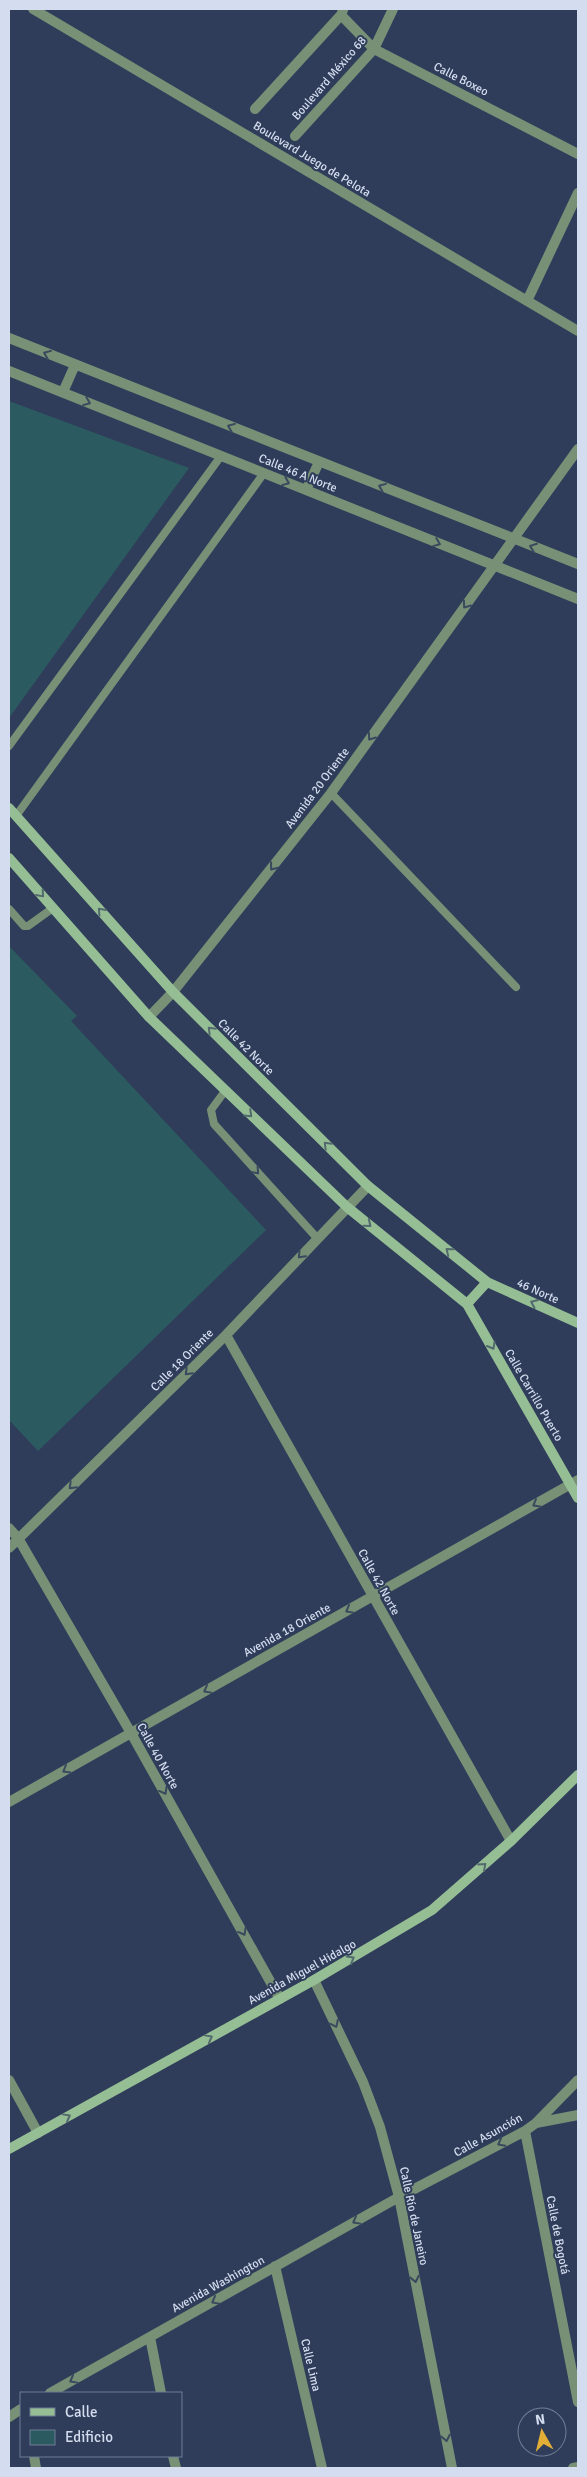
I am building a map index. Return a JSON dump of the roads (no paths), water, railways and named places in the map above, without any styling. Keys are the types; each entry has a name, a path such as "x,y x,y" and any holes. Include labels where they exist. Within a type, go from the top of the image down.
{"main road":[{"name":"Calle 42 Norte","path":"12,812 173,992 368,1186 487,1282"},
{"path":"9,858 149,1017 347,1207 468,1304 487,1282"},
{"name":"46 Norte","path":"487,1282 578,1323"},
{"name":"Calle Carrillo Puerto","path":"468,1304 574,1482 578,1498"},
{"name":"Avenida Miguel Hidalgo","path":"9,2149 314,1980 432,1910 511,1841 578,1775"}],"street":[{"name":"Boulevard Juego de Pelota","path":"33,9 578,331"},
{"name":"Boulevard México 68","path":"295,136 374,49 393,9"},
{"path":"255,109 342,12"},
{"name":"Calle Boxeo","path":"342,12 374,49 578,154"},
{"path":"527,301 578,193"},
{"name":"Calle 46 A Norte","path":"9,338 578,564"},
{"path":"63,392 75,365"},
{"name":"Calle 46 A Norte","path":"9,371 578,599"},
{"name":"Avenida 20 Oriente","path":"149,1017 173,992 331,793 578,449"},
{"path":"306,490 319,462"},
{"name":"Calle 18 Oriente","path":"9,1548 226,1335 368,1186"},
{"name":"Calle 42 Norte","path":"226,1335 511,1841"},
{"name":"Avenida 18 Oriente","path":"9,1802 574,1482"},
{"name":"Calle 40 Norte","path":"9,1528 18,1538 131,1733 280,1999"},
{"name":"Calle Río de Janeiro","path":"314,1980 373,2105 399,2197 452,2468"},
{"path":"9,2080 38,2133"},
{"name":"Calle Asunción","path":"399,2197 525,2131 536,2123 578,2080"},
{"path":"536,2123 578,2115"},
{"name":"Calle de Bogotá","path":"525,2131 578,2402"},
{"name":"Avenida Washington","path":"52,2392 399,2197"},
{"name":"Calle Lima","path":"275,2266 322,2468"},
{"path":"150,2337 161,2392"},
{"path":"574,2468 578,2467"}],"lane":[{"path":"9,746 221,456"},
{"path":"12,812 264,473"},
{"path":"331,793 516,987"},
{"path":"9,909 24,926 28,926 53,908"},
{"path":"225,1091 211,1110 214,1124 317,1238"}]}
